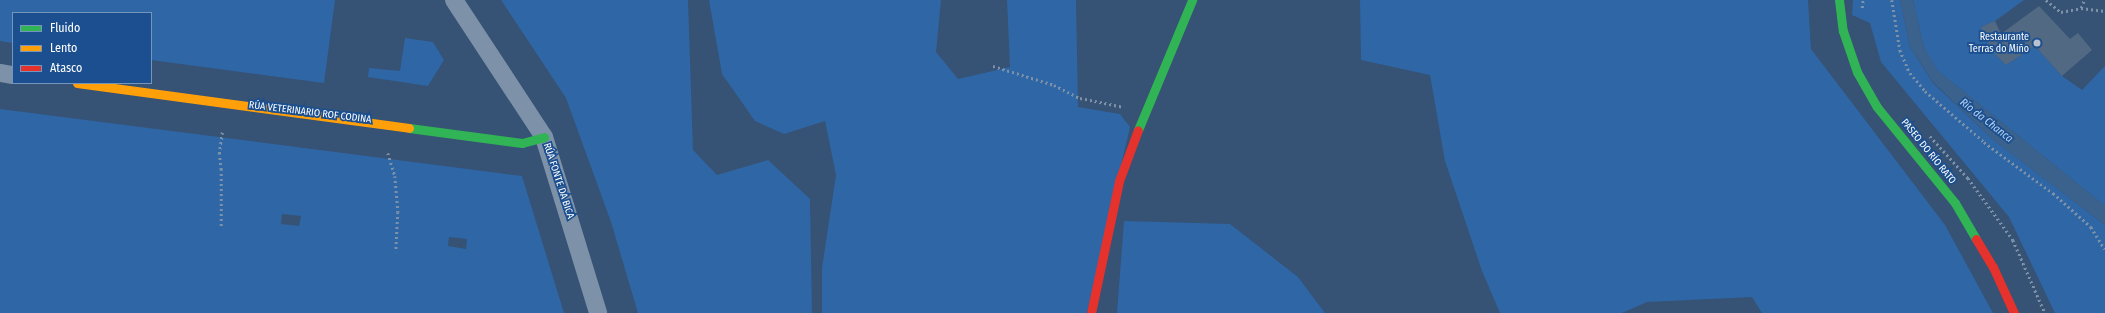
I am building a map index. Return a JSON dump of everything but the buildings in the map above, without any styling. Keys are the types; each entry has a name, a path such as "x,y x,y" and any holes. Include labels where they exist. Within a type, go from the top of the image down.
{"street":[{"name":"RÚA FONTE DA BICA","path":"454,0 544,137 598,313"},
{"path":"1091,313 1119,181 1144,112 1192,0"},
{"name":"PASEO DO RÍO RATO","path":"1839,0 1844,31 1856,72 1877,106 1955,203 1992,267 2014,313"},
{"path":"0,73 12,75"},
{"name":"RÚA VETERINARIO ROF CODINA","path":"84,84 522,143 544,137"}],"path":[{"path":"1862,12 1863,0"},
{"path":"1892,0 1900,50 1910,73 1926,91 1984,142 2053,194 2091,227 2105,249"},
{"path":"2046,0 2061,12 2081,8 2105,11"},
{"path":"2081,8 2084,0"},
{"path":"993,66 1054,85 1080,98 1144,112"},
{"path":"221,226 221,170 219,154 222,132"},
{"path":"1928,134 1968,178 2013,240 2045,313"},
{"path":"388,153 395,176 398,205 396,252"}],"shaded area":[{"path":"0,0 335,0 324,83 152,60 152,12 12,12 12,43 0,41"},
{"path":"501,0 688,0 693,150 717,175 768,160 810,199 812,313 638,313 611,222 566,98"},
{"path":"709,0 941,0 936,52 958,79 1010,67 1007,0 1076,0 1078,107 1120,114 1130,127 1087,313 822,313 822,268 836,175 825,121 784,134 755,121 722,74"},
{"path":"1360,0 1808,0 1811,49 1945,225 1993,313 1762,313 1752,297 1647,302 1622,313 1500,313 1482,271 1445,161 1430,75 1361,60"},
{"path":"1853,0 1900,0 1910,47 1933,83 1990,137 2105,225 2105,313 2055,313 2009,217 1881,62 1870,23 1852,15"},
{"path":"1913,0 2024,0 1995,21 1981,27 1992,51 2006,65 2035,46 2062,76 2082,90 2105,66 2105,206 1937,70 1924,48"},
{"path":"405,38 433,42 444,60 428,86 368,77 369,68 400,71"},
{"path":"0,109 522,176 564,313 0,313","holes":["282,214 301,216 299,226 281,224","449,237 467,239 466,249 448,246"]},
{"path":"1124,221 1230,224 1298,277 1325,313 1117,313"}],"water":[{"name":"Río da Chanca","path":"1900,0 1913,0 1924,48 1937,70 2105,206 2105,225 1990,137 1933,82 1910,47"}],"traffic: fast":[{"path":"1138,130 1192,0"},
{"path":"1839,0 1843,31 1857,72 1877,107 1955,203 1976,239"},
{"path":"409,128 522,143 544,137"}],"traffic: slow":[{"path":"84,84 409,128"}],"traffic: jam":[{"path":"1091,313 1119,181 1138,130"},
{"path":"1976,239 1993,267 2014,313"}],"place":[{"name":"Restaurante Terras do Miño","path":"2037,43"}]}
